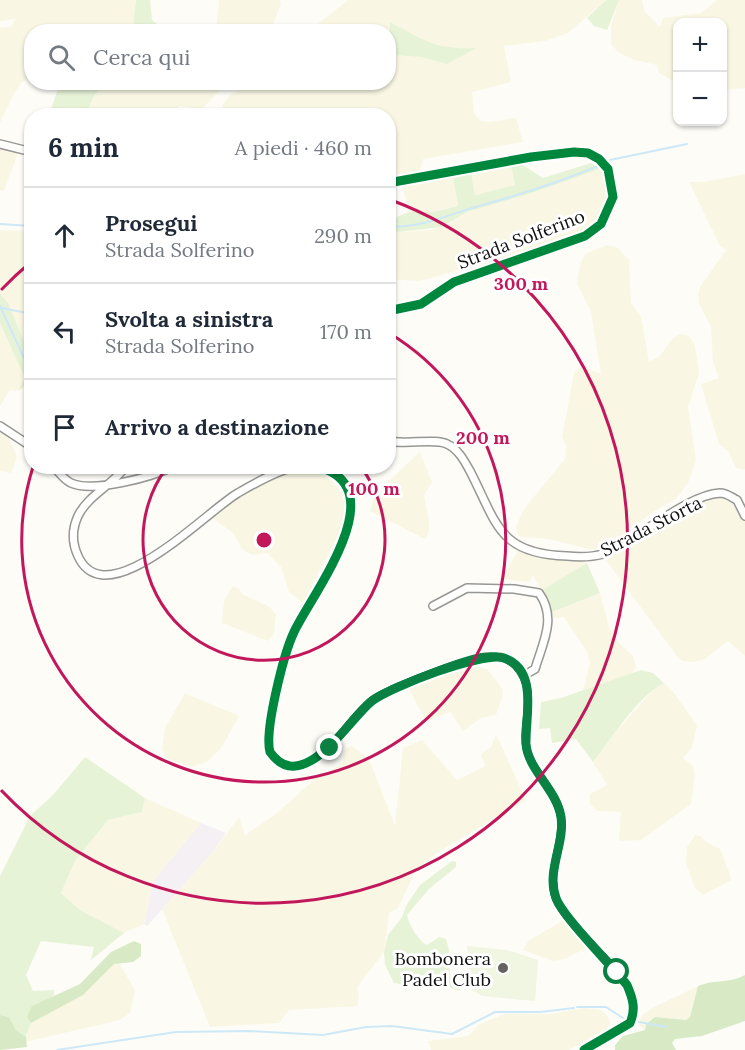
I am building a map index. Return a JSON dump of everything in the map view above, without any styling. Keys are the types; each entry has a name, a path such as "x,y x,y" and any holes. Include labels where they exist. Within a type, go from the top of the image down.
{"street":[{"path":"0,144 24,150"},
{"name":"Strada Solferino","path":"396,182 531,157 581,152 596,157 608,170 613,197 601,224 585,236 502,268 454,282 421,304 396,309"},
{"path":"0,426 24,442"},
{"name":"Strada Storta","path":"396,443 403,444 434,440 453,448 464,459 504,538 519,547 541,553 565,556 603,554 697,501 720,493 737,500 745,516"},
{"path":"61,474 71,483 109,485 147,474"},
{"path":"119,474 79,514 74,528 74,544 79,559 90,569 105,576 128,570 188,534 236,493 279,474"},
{"path":"332,474 342,483 351,502 350,521 327,578 294,632 267,742 274,757 293,765 310,761 330,748 374,699 470,660 502,657 516,666 523,676 529,701 526,743 528,754 555,797 561,816 561,832 553,874 556,897 627,985 634,1005 634,1016 624,1029 584,1050"},
{"path":"433,606 466,588 514,589 539,593 547,604 549,622 536,669 523,676"}],"shaded area":[{"path":"0,0 136,0 133,24 24,24 24,81 15,92 0,123 0,28 11,27 15,19 0,21"},
{"path":"219,0 280,0 274,24 217,24"},
{"path":"348,0 606,0 568,33 545,41 504,46 511,82 472,92 474,114 481,121 516,118 523,142 423,159 419,174 399,178 396,171 396,108 222,108 222,106 229,96 238,90 396,90 396,55 421,57 447,63 476,49 452,49 430,45 391,22 390,24 318,24"},
{"path":"619,0 642,0 645,12 660,27 663,18 701,13 717,0 745,0 745,88 727,90 727,18 673,18 673,81 659,73 657,65 634,60 618,52 611,44 611,26"},
{"path":"99,90 220,90 203,108 179,106 178,108 89,108"},
{"path":"0,149 18,153 4,191 0,190"},
{"path":"511,165 516,185 475,195 471,173"},
{"path":"600,169 610,188 609,202 603,217 592,230 473,274 460,270 419,281 396,279 396,232 431,230 449,224 467,212 529,194"},
{"path":"745,174 744,470 736,468 728,451 719,444 701,384 719,378 713,362 711,327 699,304 698,295 700,287 726,250 720,246 689,182 704,182"},
{"path":"453,177 458,206 434,212 409,212 403,187"},
{"path":"0,230 24,231 24,344 0,294"},
{"path":"607,245 618,248 629,260 631,303 641,316 649,362 660,356 672,339 680,334 689,336 695,345 699,373 688,407 696,460 688,483 677,498 653,512 609,545 593,550 549,539 522,537 518,535 516,527 523,510 565,459 566,447 562,437 574,373 581,366 601,374 591,312 577,284 580,265 585,254"},
{"path":"0,323 24,380 18,391 10,390 0,406"},
{"path":"0,429 7,433 17,457 11,473 0,471"},
{"path":"420,452 432,482 424,495 429,522 429,531 425,539 370,511 375,494"},
{"path":"286,474 322,474 326,475 344,495 345,522 303,603 289,592 281,567 267,553 252,555 242,549 232,532 212,518 239,498"},
{"path":"719,497 732,503 745,521 745,656 728,641 705,659 693,662 682,661 603,556 687,508"},
{"path":"520,548 587,563 542,590 533,576 529,582 501,579"},
{"path":"233,586 242,594 270,607 276,615 274,634 268,641 222,623 224,601"},
{"path":"600,593 609,627 618,642 633,656 636,667 632,674 583,690 590,663 587,652 564,617 554,619 552,612"},
{"path":"471,665 487,669 502,688 503,694 496,715 481,718 463,731 450,712 426,721 409,689"},
{"path":"664,683 697,725 692,748 683,758 693,766 695,775 691,804 641,840 619,841 621,812 597,811 590,804 590,794 607,785 593,762 617,730 655,688"},
{"path":"185,693 239,716 222,747 207,762 191,767 168,759 162,749 165,728"},
{"path":"496,734 526,800 438,852 416,870 398,908 389,913 384,952 357,987 359,998 357,1006 289,1010 279,1023 210,1027 162,909 212,853 239,817 245,835 273,816 315,779 342,764 344,751 351,745 369,759 395,826 403,748 422,740 457,780 485,766 481,754 491,747"},
{"path":"145,798 201,823 153,881 144,924 124,933 80,910 61,893 75,861 108,820 142,812"},
{"path":"201,823 226,833 212,853 147,926 144,924 153,881"},
{"path":"695,835 701,836 706,842 720,849 731,880 703,895 695,888 686,863 687,847"},
{"path":"562,921 588,947 565,959 553,961 523,950 528,941"},
{"path":"115,956 135,990 130,1013 120,1020 25,1042 31,1023 37,1015 65,1000"},
{"path":"698,986 690,1017 686,1020 655,1017 646,1023 645,1030 639,1025 641,1016 652,1008"},
{"path":"584,1008 601,1010 610,1022 607,1029 568,1050 431,1050 428,1041 468,1036 480,1024 505,1014 550,1014"}],"green space":[{"path":"136,0 150,0 152,20 157,24 133,24"},
{"path":"606,0 619,0 607,30 594,26 587,18"},
{"path":"396,25 441,46 477,48 447,64 421,57 396,55"},
{"path":"57,90 99,90 88,108 51,108"},
{"path":"591,163 600,169 529,194 467,212 442,227 396,232 396,217 409,212 434,212 458,206 453,177 471,173 475,195 515,185 511,165 523,165 543,178"},
{"path":"0,294 8,303 24,341 24,376 0,323"},
{"path":"587,563 600,593 552,612 542,590"},
{"path":"641,670 653,673 664,683 654,689 635,708 593,762 576,739 552,743 550,728 539,729 541,702 561,698"},
{"path":"85,757 145,798 142,812 108,820 75,861 61,893 80,910 124,933 91,960 94,947 41,941 26,975 33,991 54,990 54,995 27,1017 31,1023 26,1037 16,1030 9,1017 0,1015 0,876 30,816 53,795"},
{"path":"452,861 456,862 456,867 429,889 407,915 414,932 427,945 439,937 446,939 450,975 461,991 424,979 407,985 394,983 385,965 384,952 388,935 402,917 406,906 420,885"},
{"path":"134,941 141,944 141,956 133,962 114,964 83,995 31,1023 27,1017 32,1006 80,984 111,952"},
{"name":"Bombonera Padel Club","path":"467,946 507,950 538,960 535,1001 482,996 472,990"},
{"path":"745,975 745,1021 702,1036 675,1039 672,1043 676,1050 615,1050 615,1045 623,1036 645,1030 646,1024 655,1017 686,1020 690,1017 698,986 733,980"},
{"path":"0,1015 9,1017 16,1030 26,1037 27,1047 0,1050"}],"waterway":[{"path":"610,160 687,144"},
{"path":"396,226 435,220 539,188 598,166"},
{"path":"0,224 24,226"},
{"path":"0,306 24,358"},
{"path":"2,308 24,312"},
{"path":"577,1007 606,1007 623,1018"},
{"path":"57,1050 176,1032 249,1031 323,1035 366,1027 392,1026 452,1034 495,1012 540,1012 574,1008"},
{"path":"639,1022 667,1027"}],"cycle path":[{"path":"396,182 531,157 574,152 588,153 599,159 608,169 613,197 601,224 585,236 454,282 421,304 396,309"},
{"path":"332,474 339,477 350,495 350,517 330,568 290,642 272,710 270,752 283,764 297,766 311,761 325,750 372,701 397,687 477,660 493,657 504,658 515,664 522,673 528,695 526,744 528,753 554,798 561,817 562,827 553,878 556,898 578,929 627,985 633,1004 630,1023 584,1050"}],"place":[{"name":"Bombonera Padel Club","path":"503,968"}],"route":[{"path":"330,748 365,706 374,699 470,660 481,657 502,657 511,661 523,676 529,701 526,743 528,754 555,797 561,816 559,848 553,874 556,897 560,905 617,972"}]}
